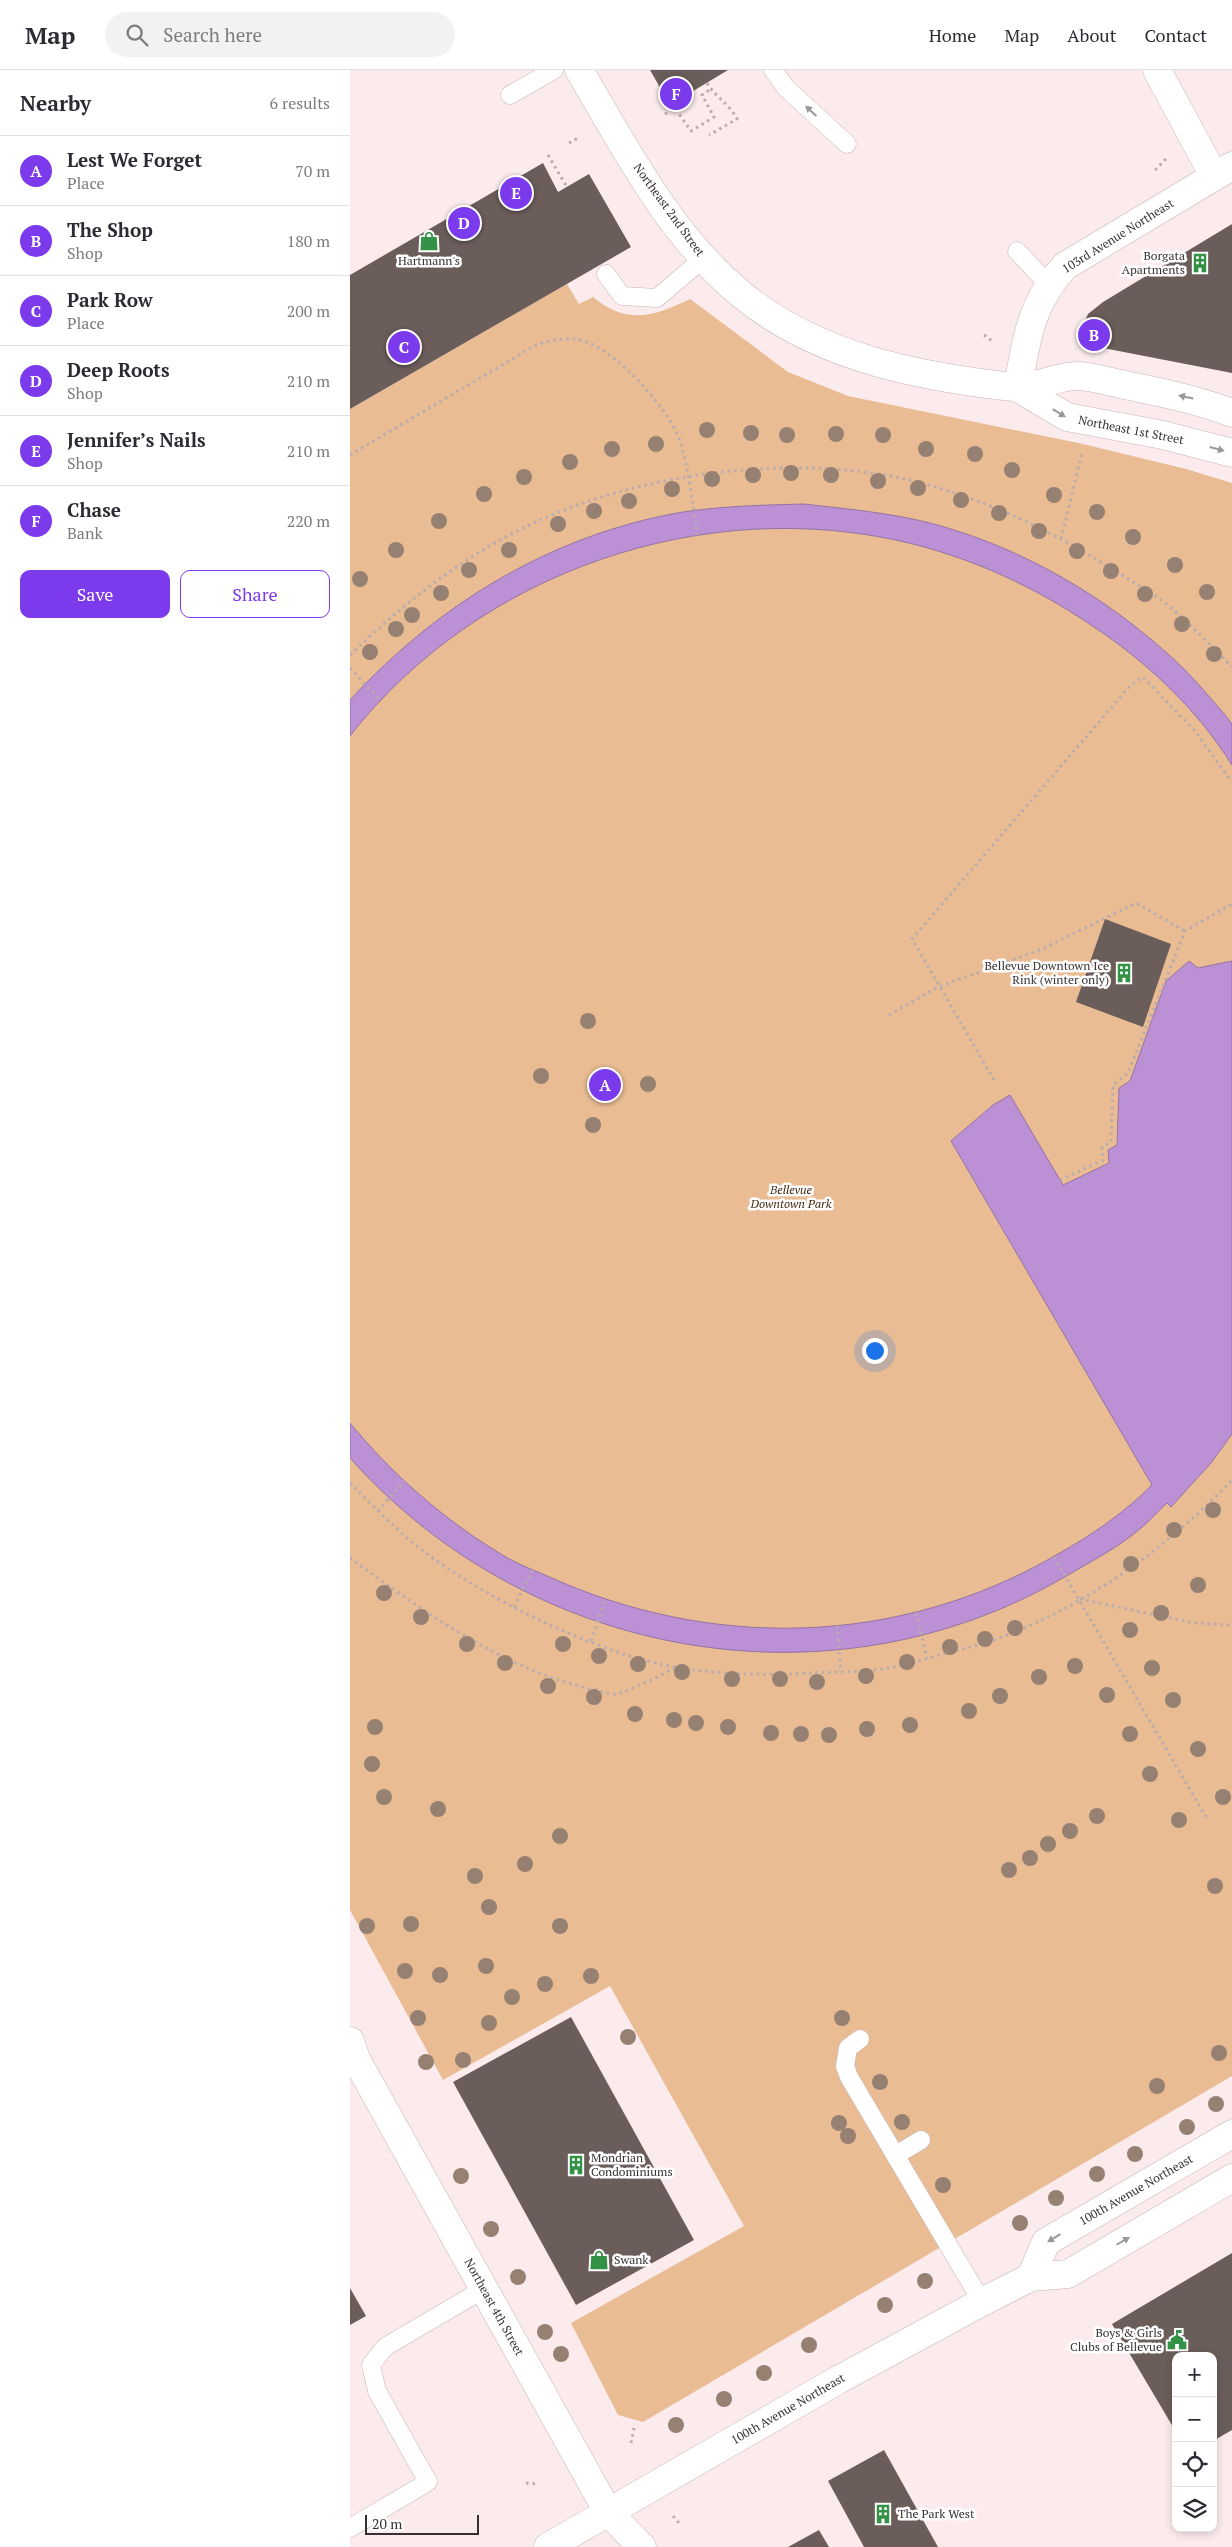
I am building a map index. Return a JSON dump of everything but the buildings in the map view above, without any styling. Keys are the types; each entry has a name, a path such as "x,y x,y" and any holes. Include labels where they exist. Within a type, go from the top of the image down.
{"main road":[{"name":"Northeast 2nd Street","path":"578,70 641,175 704,258 742,295 781,322 827,345 886,366 917,374 1018,388"},
{"path":"1157,70 1223,171"},
{"name":"103rd Avenue Northeast","path":"1018,388 1031,323 1048,284 1066,266 1223,171"},
{"path":"1018,388 1077,376 1192,398 1232,413"},
{"name":"Northeast 1st Street","path":"1018,388 1067,417 1163,435 1232,453"},
{"name":"Northeast 4th Street","path":"352,2051 608,2512 642,2547"},
{"name":"100th Avenue Northeast","path":"1031,2277 1046,2242 1232,2134"},
{"name":"100th Avenue Northeast","path":"548,2547 838,2380 982,2302 1031,2277 1068,2274 1232,2178"}],"lane":[{"path":"510,96 554,70"},
{"path":"773,70 786,88 847,144"},
{"path":"1017,251 1048,284"},
{"path":"606,274 622,296 657,298 704,258"},
{"path":"860,2039 848,2048 845,2066 982,2302"},
{"path":"896,2155 921,2140"},
{"path":"350,2528 428,2482 377,2390 371,2365 385,2347 484,2289"}],"path":[{"path":"707,83 711,90 730,105 737,119 709,135"},
{"path":"665,114 675,108 690,131 714,117 702,95 711,90"},
{"path":"569,143 580,136"},
{"path":"548,155 566,187"},
{"path":"1153,173 1164,160 1171,158"},
{"path":"984,336 993,342"},
{"path":"350,455 534,346 549,340 576,339 600,350 628,368 656,400 679,439 688,476 697,535"},
{"path":"1061,539 1080,460"},
{"path":"350,655 388,619 430,584 475,554 522,528 591,501 626,490 688,476 797,468 854,472 928,485 1008,513 1061,539 1160,599 1232,667"},
{"path":"350,668 380,701"},
{"path":"994,1080 938,987 912,939 1130,686 1143,677 1194,730 1215,755 1232,782"},
{"path":"889,1015 938,987 1042,949 1136,903 1185,930"},
{"path":"1060,1180 1103,1160 1102,1147 1112,1142 1114,1085 1128,1073 1185,930 1232,904"},
{"path":"350,1483 378,1511 426,1553 470,1583 514,1606 592,1641 618,1652 677,1667 740,1674 784,1675 884,1669 994,1640 1080,1599 1124,1572 1167,1541 1232,1480"},
{"path":"378,1511 404,1481"},
{"path":"1054,1556 1206,1816"},
{"path":"350,1558 404,1598 466,1637 523,1667 576,1686 615,1694 677,1667"},
{"path":"514,1606 532,1570"},
{"path":"1080,1599 1201,1624 1232,1625"},
{"path":"592,1641 605,1600"},
{"path":"916,1613 927,1658"},
{"path":"837,1626 841,1672"},
{"path":"631,2443 634,2428"},
{"path":"526,2483 539,2484"},
{"path":"672,2516 680,2524"}],"green space":[{"name":"Bellevue Downtown Park","path":"567,284 579,304 593,297 617,312 629,315 652,314 690,299 788,372 848,396 1083,444 1186,469 1232,483 1232,2076 643,2422 618,2415 571,2323 744,2226 610,1986 443,2080 350,1910 350,409"}],"shaded area":[{"path":"804,504 881,513 938,525 1019,555 1078,587 1106,605 1159,646 1189,674 1226,716 1232,724 1232,765 1218,744 1187,706 1151,670 1111,639 1048,598 1003,576 957,557 909,543 832,530 754,529 676,539 601,559 530,590 463,629 403,678 350,736 350,700 384,665 421,633 460,604 501,578 544,556 588,537 635,522 683,512 728,507"},
{"path":"1189,961 1198,968 1232,961 1232,1434 1211,1463 1171,1507 1167,1503 1133,1535 1115,1548 1068,1575 977,1618 882,1644 785,1652 688,1644 594,1620 505,1581 423,1527 350,1458 350,1423 400,1477 436,1509 476,1538 514,1561 608,1600 673,1617 738,1626 804,1628 870,1622 934,1607 997,1585 1071,1547 1119,1514 1152,1485 951,1141 993,1105 1010,1095 1063,1185 1109,1163 1108,1150 1117,1145 1119,1088 1130,1081 1166,981"}],"place":[{"name":"Chase","path":"676,94"},
{"name":"Jennifer’s Nails","path":"516,193"},
{"name":"Deep Roots","path":"464,223"},
{"name":"Hartmann's","path":"429,241"},
{"name":"Borgata Apartments","path":"1200,263"},
{"name":"The Shop","path":"1094,335"},
{"name":"Park Row","path":"404,347"},
{"name":"Bellevue Downtown Ice Rink (winter only)","path":"1124,973"},
{"name":"Lest We Forget","path":"605,1085"},
{"name":"Mondrian Condominiums","path":"576,2165"},
{"name":"Swank","path":"599,2260"},
{"name":"Boys & Girls Clubs of Bellevue","path":"1177,2340"},
{"name":"The Park West","path":"883,2514"}]}
